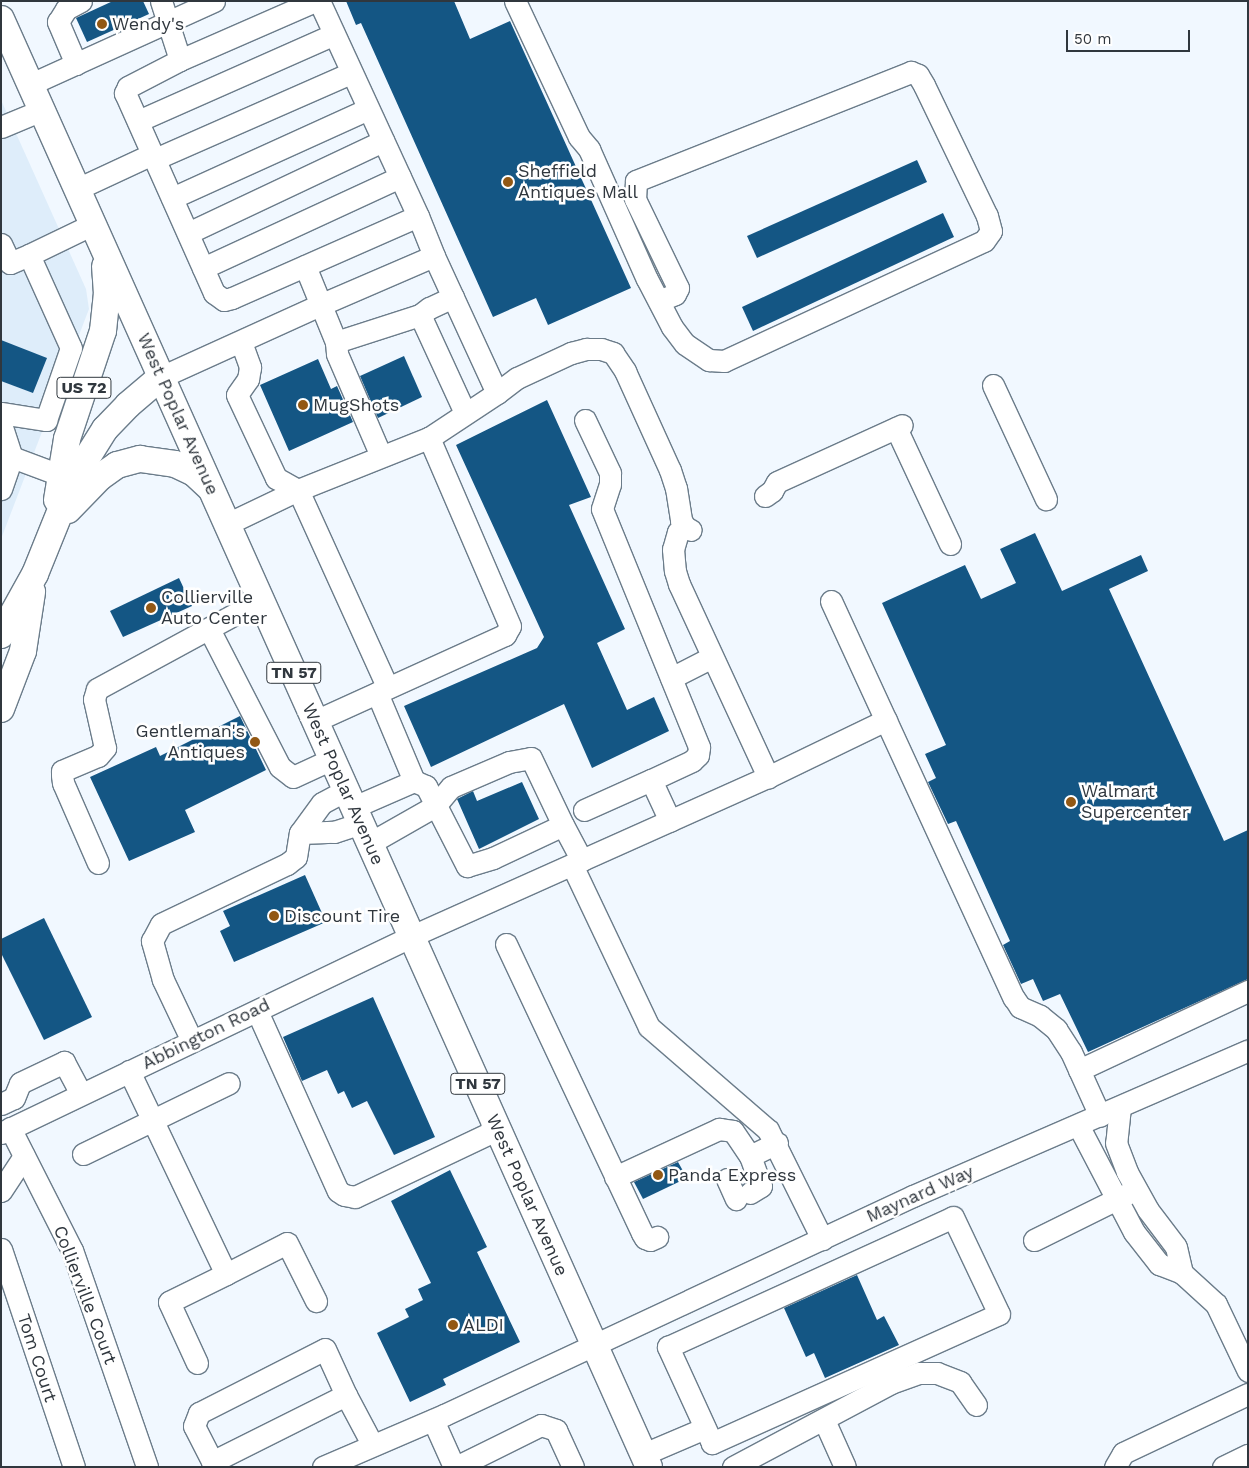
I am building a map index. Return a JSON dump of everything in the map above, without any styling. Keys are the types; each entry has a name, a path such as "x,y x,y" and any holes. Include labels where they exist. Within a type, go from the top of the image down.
{"main road":[{"name":"West Poplar Avenue","path":"1,19 9,56 31,84 647,1461"},
{"name":"US 72","path":"74,481 67,439 103,331 107,294 104,250"},
{"name":"US 72","path":"1,635 35,574 74,481 105,430 128,405 161,377"},
{"path":"74,481 117,465 140,459 151,459 175,464 194,473 212,490"},
{"name":"US 72","path":"1,709 24,651 35,574"}],"street":[{"path":"76,64 58,22 66,9 81,1"},
{"path":"161,1 180,60"},
{"path":"31,84 214,1"},
{"path":"315,1 180,60 128,87 125,93 214,293 224,300 232,298 418,216"},
{"path":"319,1 497,392"},
{"path":"515,1 579,137 589,149 659,302 672,327 684,344 709,360 724,361 984,242 991,231 987,216 924,85 918,75 911,72 636,181 635,199 678,288 675,294 659,302"},
{"path":"138,121 334,34"},
{"path":"77,189 351,72"},
{"path":"172,198 368,109"},
{"path":"1,127 42,110"},
{"path":"188,233 383,142"},
{"path":"203,268 400,177"},
{"path":"1,244 10,263 93,224"},
{"path":"1,412 46,420 71,348 29,255"},
{"path":"161,377 434,256"},
{"path":"305,266 336,342 338,354 381,456"},
{"path":"336,342 420,316 429,308 453,297"},
{"path":"420,316 465,413"},
{"path":"241,342 250,367 248,379 237,395 276,478 298,490 382,691 414,781 426,786 434,806 467,866 493,858 563,825"},
{"path":"227,524 298,490 429,438 517,378 571,353 586,349 601,349 613,354 625,371 670,470 676,488 684,528 673,549 674,571 768,777"},
{"path":"992,385 1046,499"},
{"path":"584,810 692,761 698,755 698,747 602,509 610,484 610,473 585,420"},
{"path":"1,424 7,455 1,489"},
{"path":"765,496 772,492 777,482 899,427 950,544"},
{"path":"315,721 505,635 510,626 429,438"},
{"path":"7,455 74,481"},
{"path":"98,863 63,783 62,775 62,771 98,756 106,748 94,700 97,689 261,600"},
{"path":"831,601 1014,998 1020,1006 1040,1016 1056,1029 1079,1070 1100,1116"},
{"path":"209,629 280,767 293,776 332,758"},
{"path":"671,678 712,657"},
{"name":"Abbington Road","path":"6,1130 412,936 768,777 886,720"},
{"path":"192,1042 163,980 152,941 160,924 287,864 296,857 300,833 322,803 358,816 434,806 451,787 509,762 531,758 563,825 577,862 649,1027 760,1121 776,1143 822,1239"},
{"path":"650,780 670,821"},
{"path":"300,833 334,832 414,781"},
{"path":"506,944 645,1238 650,1240 656,1237"},
{"path":"1079,1070 1248,991"},
{"path":"256,1010 338,1191 350,1198 498,1129"},
{"name":"Maynard Way","path":"323,1467 372,1444 433,1420 595,1346 913,1196 1248,1050"},
{"path":"1,1104 14,1098 20,1083 64,1062 81,1094"},
{"path":"129,1071 226,1274"},
{"path":"83,1154 229,1083"},
{"path":"1120,1107 1116,1142 1127,1172 1148,1210 1176,1247 1182,1273"},
{"path":"1078,1125 1134,1232 1159,1264 1182,1273 1216,1304 1245,1358"},
{"name":"Collierville Court","path":"6,1130 24,1156 72,1250 147,1467"},
{"path":"616,1177 718,1130 733,1131 750,1156 761,1186 743,1196 727,1179"},
{"path":"750,1156 776,1143"},
{"path":"1,1191 24,1156"},
{"path":"1034,1240 1137,1189"},
{"path":"953,1217 999,1314 712,1443 705,1428 668,1347 953,1217"},
{"path":"197,1363 169,1302 287,1243 316,1301"},
{"name":"Tom Court","path":"1,1249 74,1467"},
{"path":"346,1395 214,1464 194,1426 198,1413 325,1349 346,1395 372,1444"},
{"path":"733,1467 891,1383 918,1373 938,1373 960,1382 976,1405"},
{"path":"1115,1467 1123,1453 1248,1394"},
{"path":"433,1420 455,1467 542,1425 556,1430 573,1467"},
{"path":"824,1420 845,1467"},
{"path":"647,1461 705,1428"},
{"path":"1223,1467 1248,1455"}],"shaded area":[{"path":"1,100 86,289 89,309 1,539"}],"building":[{"path":"113,1 143,1 149,14 87,42 76,18"},
{"name":"Sheffield Antiques Mall","path":"346,1 454,1 470,39 510,21 631,288 548,325 536,298 493,317 361,23 356,25"},
{"path":"917,160 927,182 757,258 747,236"},
{"path":"943,213 954,237 753,331 742,307"},
{"path":"1,340 47,358 33,393 1,381"},
{"path":"404,356 422,397 378,418 360,376"},
{"name":"MugShots","path":"318,359 331,389 337,386 353,422 289,451 260,385"},
{"path":"547,400 591,497 569,505 625,629 597,643 627,710 654,697 669,731 592,768 564,704 431,767 404,706 537,648 544,637 456,445"},
{"name":"Walmart Supercenter","path":"1035,533 1062,591 1141,555 1148,571 1109,589 1224,841 1248,830 1248,979 1088,1052 1060,994 1043,1001 1033,979 1021,984 1003,945 1010,941 956,821 948,824 928,782 936,778 925,754 946,745 882,603 965,565 981,599 1016,583 1000,549"},
{"name":"Collierville Auto Center","path":"179,578 192,606 123,637 110,611"},
{"path":"240,716 266,770 185,810 195,832 129,861 90,777 156,747 160,756"},
{"path":"522,782 539,819 479,849 457,799 473,791 477,801"},
{"name":"Discount Tire","path":"305,875 326,922 234,962 220,931 230,926 223,911"},
{"path":"44,918 92,1017 44,1040 1,953 1,939"},
{"path":"373,997 435,1137 394,1155 367,1101 352,1108 344,1091 338,1094 327,1070 302,1081 283,1037"},
{"name":"Panda Express","path":"678,1162 687,1178 643,1199 634,1182"},
{"name":"ALDI","path":"450,1170 487,1247 477,1252 520,1342 443,1379 446,1385 410,1402 377,1333 409,1317 405,1309 423,1300 418,1289 431,1283 391,1201"},
{"path":"857,1275 877,1320 884,1316 899,1345 825,1378 814,1353 806,1357 784,1308"}],"place":[{"name":"Wendy's","path":"102,24"},
{"name":"Sheffield Antiques Mall","path":"508,182"},
{"name":"MugShots","path":"303,405"},
{"name":"Collierville Auto Center","path":"151,608"},
{"name":"Gentleman's Antiques","path":"255,742"},
{"name":"Walmart Supercenter","path":"1071,802"},
{"name":"Discount Tire","path":"274,916"},
{"name":"Panda Express","path":"658,1175"},
{"name":"ALDI","path":"453,1325"}]}
